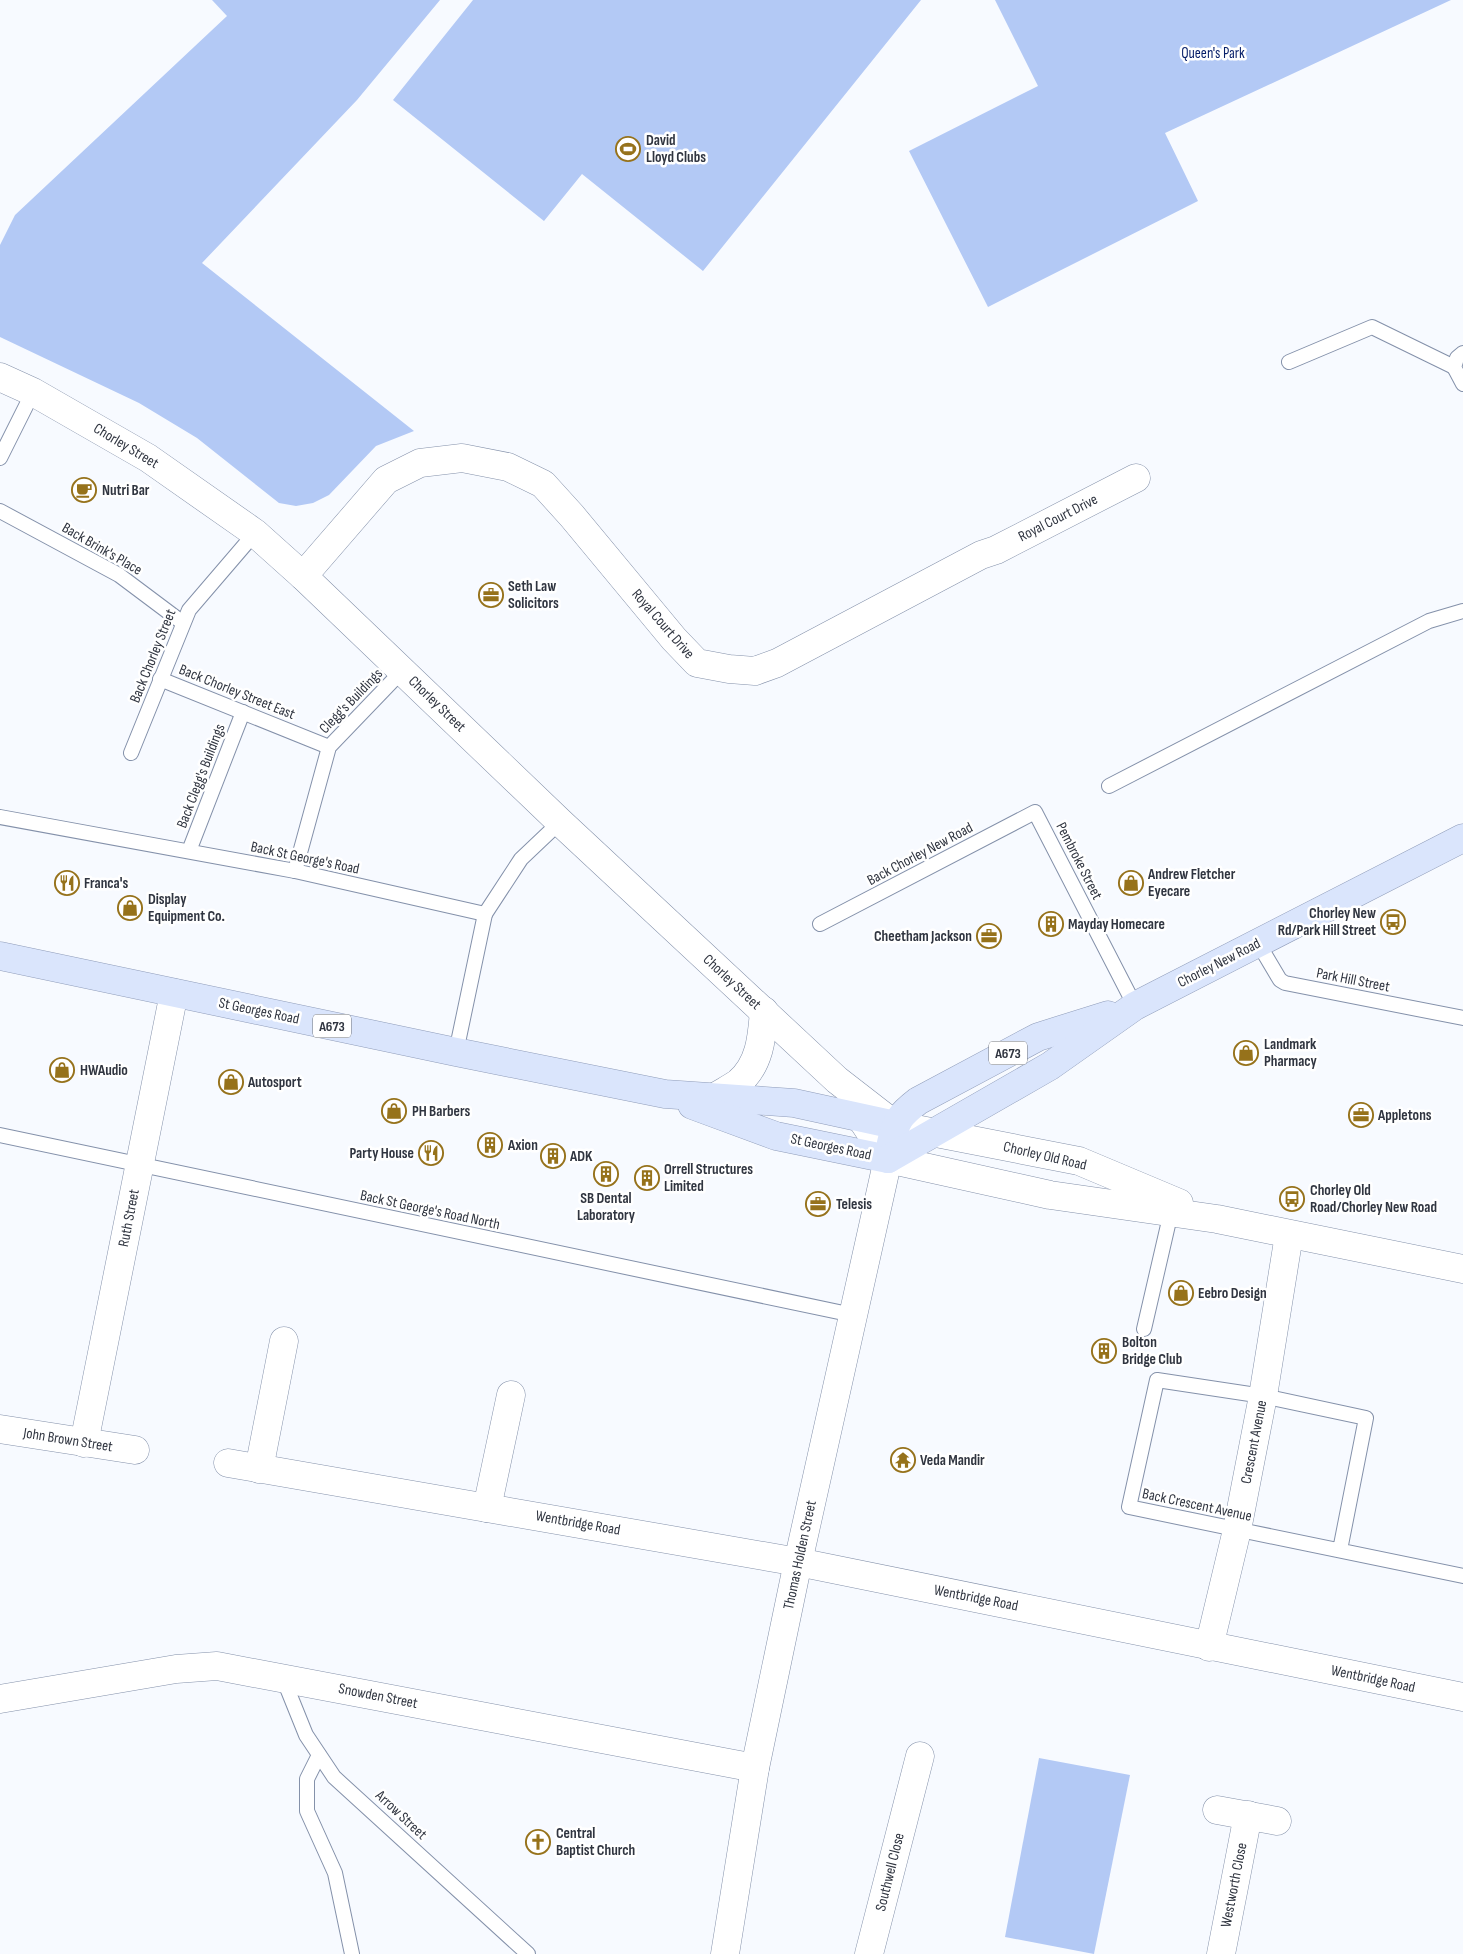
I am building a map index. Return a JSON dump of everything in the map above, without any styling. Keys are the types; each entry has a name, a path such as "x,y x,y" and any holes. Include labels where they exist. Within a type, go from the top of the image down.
{"main road":[{"name":"Chorley New Road","path":"888,1159 1050,1066 1135,1006 1463,838"},
{"name":"St Georges Road","path":"0,956 665,1094 794,1103 895,1125 888,1159 776,1136 665,1094"},
{"name":"Chorley New Road","path":"895,1125 901,1114 918,1101 1038,1037 1135,1006"}],"street":[{"name":"Chorley Street","path":"0,377 34,392 148,458 255,533 303,576 560,822 837,1080 895,1125"},
{"name":"Royal Court Drive","path":"303,576 386,480 420,463 462,458 508,466 543,484 674,639 697,663 729,669 755,671 777,663 981,555 996,550 1136,478"},
{"name":"Ruth Street","path":"84,1443 174,993"},
{"path":"715,1097 739,1082 754,1063 762,1038 764,1011"},
{"name":"Chorley Street","path":"837,1080 888,1159"},
{"name":"Chorley Old Road","path":"895,1125 1079,1161 1217,1219"},
{"name":"Chorley Old Road","path":"888,1159 1050,1195 1217,1219 1463,1269"},
{"name":"Thomas Holden Street","path":"725,1954 755,1768 798,1562 888,1159"},
{"name":"Crescent Avenue","path":"1209,1647 1237,1530 1264,1396 1289,1235"},
{"path":"259,1468 284,1341"},
{"path":"487,1508 511,1395"},
{"name":"John Brown Street","path":"0,1429 135,1450"},
{"name":"Wentbridge Road","path":"228,1463 798,1562 1209,1647 1463,1697"},
{"name":"Snowden Street","path":"0,1699 176,1669 217,1666 755,1768"},
{"name":"Southwell Close","path":"869,1954 921,1791 920,1756"},
{"path":"1217,1810 1277,1821"},
{"name":"Westworth Close","path":"1221,1954 1248,1815"}],"lane":[{"path":"1289,362 1372,327 1454,367 1463,384"},
{"path":"1454,367 1457,358 1463,353"},
{"path":"0,458 34,392"},
{"name":"Back Brink's Place","path":"0,511 119,575 183,623"},
{"name":"Back Chorley Street","path":"131,753 189,610 255,533"},
{"path":"1109,786 1429,621 1463,611"},
{"name":"Clegg's Buildings","path":"295,871 329,747 402,671"},
{"name":"Back Chorley Street East","path":"160,679 329,747"},
{"name":"Back Clegg's Buildings","path":"189,851 243,712"},
{"name":"Back Chorley New Road","path":"820,924 1035,812"},
{"name":"Pembroke Street","path":"1035,812 1135,1006"},
{"name":"Back St George's Road","path":"0,817 295,871 484,914"},
{"path":"456,1052 484,914 521,859 560,822"},
{"name":"Park Hill Street","path":"1258,943 1280,980 1285,983 1463,1018"},
{"name":"Back St George's Road North","path":"0,1135 853,1315"},
{"path":"1144,1329 1171,1212"},
{"name":"Back Crescent Avenue","path":"1264,1396 1157,1380 1129,1507 1463,1576"},
{"path":"1264,1396 1366,1418 1340,1550"},
{"name":"Arrow Street","path":"283,1678 306,1735 334,1776 528,1954"},
{"path":"319,1755 307,1779 307,1811 335,1873 352,1954"}],"green space":[{"path":"212,0 440,0 357,100 202,263 414,431 376,446 329,495 313,503 296,506 279,503 197,438 139,403 0,337 0,245 15,215 227,16"},
{"name":"David Lloyd Clubs","path":"473,0 921,0 703,271 582,174 544,221 393,100"},
{"name":"Queen's Park","path":"995,0 1451,0 1165,133 1198,201 988,307 909,151 1038,86"},
{"path":"1039,1758 1130,1775 1094,1954 1005,1937"}],"place":[{"name":"David Lloyd Clubs","path":"628,149"},
{"name":"Nutri Bar","path":"84,490"},
{"name":"Seth Law Solicitors","path":"491,595"},
{"name":"Franca's","path":"67,883"},
{"name":"Andrew Fletcher Eyecare","path":"1131,883"},
{"name":"Display Equipment Co.","path":"130,908"},
{"name":"Chorley New Rd/Park Hill Street","path":"1393,922"},
{"name":"Mayday Homecare","path":"1051,924"},
{"name":"Cheetham Jackson","path":"989,936"},
{"name":"Landmark Pharmacy","path":"1246,1053"},
{"name":"HWAudio","path":"62,1070"},
{"name":"Autosport","path":"231,1082"},
{"name":"PH Barbers","path":"394,1111"},
{"name":"Appletons","path":"1361,1115"},
{"name":"Axion","path":"490,1145"},
{"name":"Party House","path":"431,1153"},
{"name":"ADK","path":"553,1156"},
{"name":"SB Dental Laboratory","path":"606,1174"},
{"name":"Orrell Structures Limited","path":"647,1178"},
{"name":"Chorley Old Road/Chorley New Road","path":"1292,1199"},
{"name":"Telesis","path":"818,1204"},
{"name":"Eebro Design","path":"1181,1293"},
{"name":"Bolton Bridge Club","path":"1104,1351"},
{"name":"Veda Mandir","path":"903,1460"},
{"name":"Central Baptist Church","path":"538,1842"}]}
